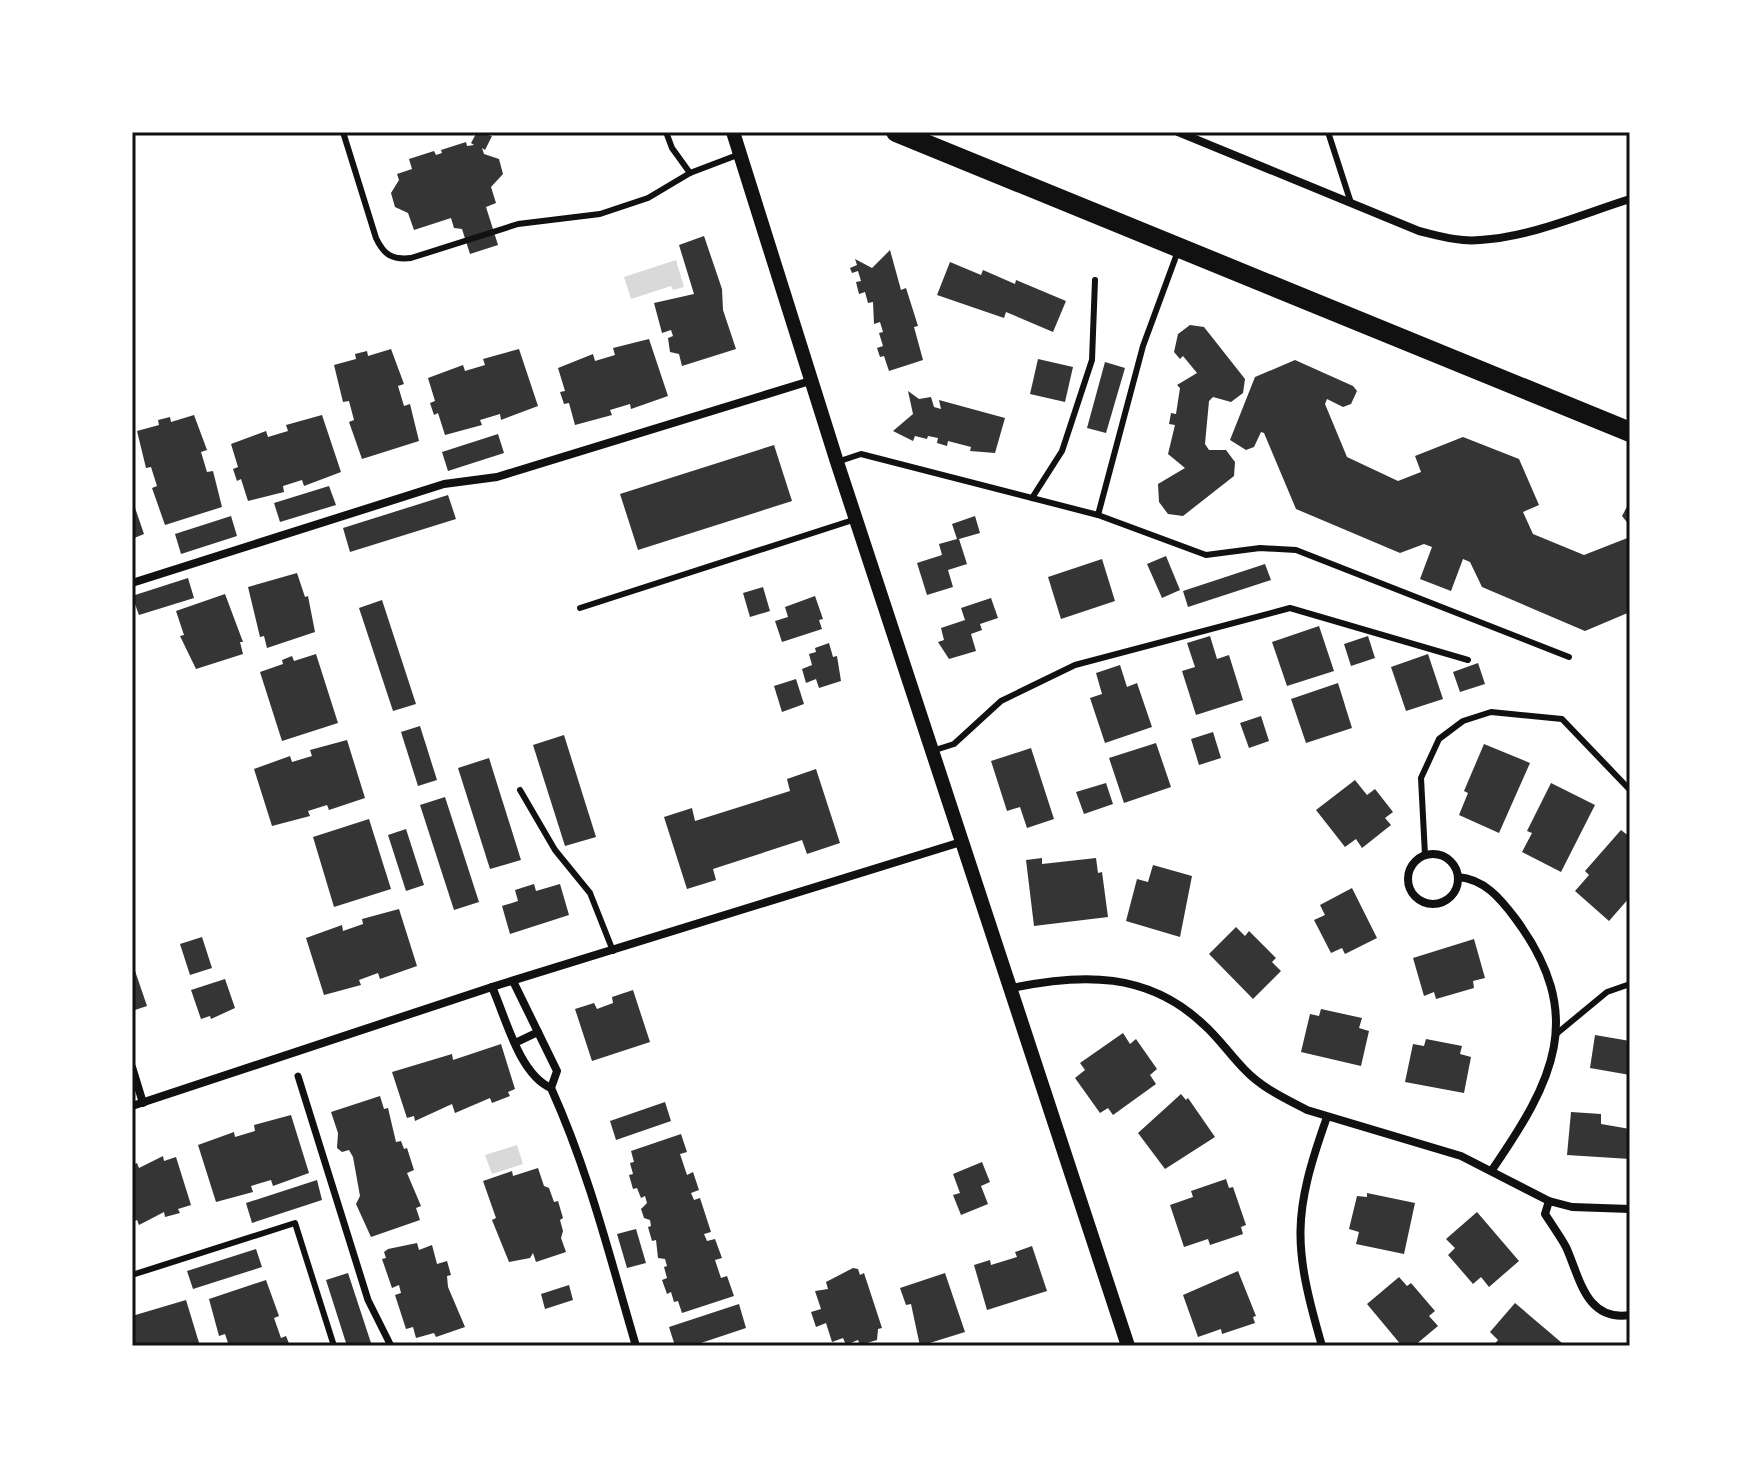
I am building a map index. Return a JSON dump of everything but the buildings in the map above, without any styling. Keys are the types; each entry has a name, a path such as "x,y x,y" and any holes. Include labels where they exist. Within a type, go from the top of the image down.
{"main road":[{"path":"896,132 1630,432"}],"street":[{"path":"733,132 810,381 1128,1346"},
{"path":"1178,132 1419,231 1450,239 1480,240 1511,236 1630,199"},
{"path":"132,583 444,484 497,477 810,381"},
{"path":"132,1106 492,987 961,842"},
{"path":"1425,855 1449,860 1458,877 1456,889 1446,901 1422,903 1410,890 1408,873 1417,859 1425,855"},
{"path":"1458,877 1482,884 1503,903 1522,927 1548,978 1555,1035 1542,1091 1492,1170"},
{"path":"1012,988 1069,977 1107,977 1157,992 1202,1022 1262,1085 1307,1110 1461,1156 1549,1201 1572,1207 1630,1209"},
{"path":"513,981 557,1071 551,1088 587,1175 636,1346"},
{"path":"492,987 537,1082 551,1088"},
{"path":"517,1042 538,1032"},
{"path":"132,1067 143,1103"},
{"path":"298,1076 368,1300 391,1346"},
{"path":"1322,1346 1303,1278 1298,1246 1303,1196 1327,1117"},
{"path":"1549,1201 1545,1214 1565,1245 1590,1302 1606,1314 1630,1315"}],"lane":[{"path":"343,132 376,238 383,251 395,259 411,258 518,224 600,214 648,198 690,173 740,154"},
{"path":"666,132 672,148 690,173"},
{"path":"1328,132 1351,203"},
{"path":"1098,515 1143,346 1180,247"},
{"path":"1032,498 1062,451 1092,360 1095,280"},
{"path":"837,462 861,454 1098,515 1206,555 1260,548 1296,550 1569,657"},
{"path":"580,608 856,519"},
{"path":"932,751 954,744 1001,701 1075,665 1290,608 1468,660"},
{"path":"1425,855 1421,778 1439,739 1463,721 1491,712 1562,719 1630,790"},
{"path":"520,790 555,850 590,893 613,951"},
{"path":"1555,1035 1607,992 1630,984"},
{"path":"132,1275 295,1223 334,1346"}],"shaded area":[{"path":"676,260 684,287 673,290 671,286 631,299 624,277"},
{"path":"517,1145 523,1164 492,1174 485,1155"}]}
